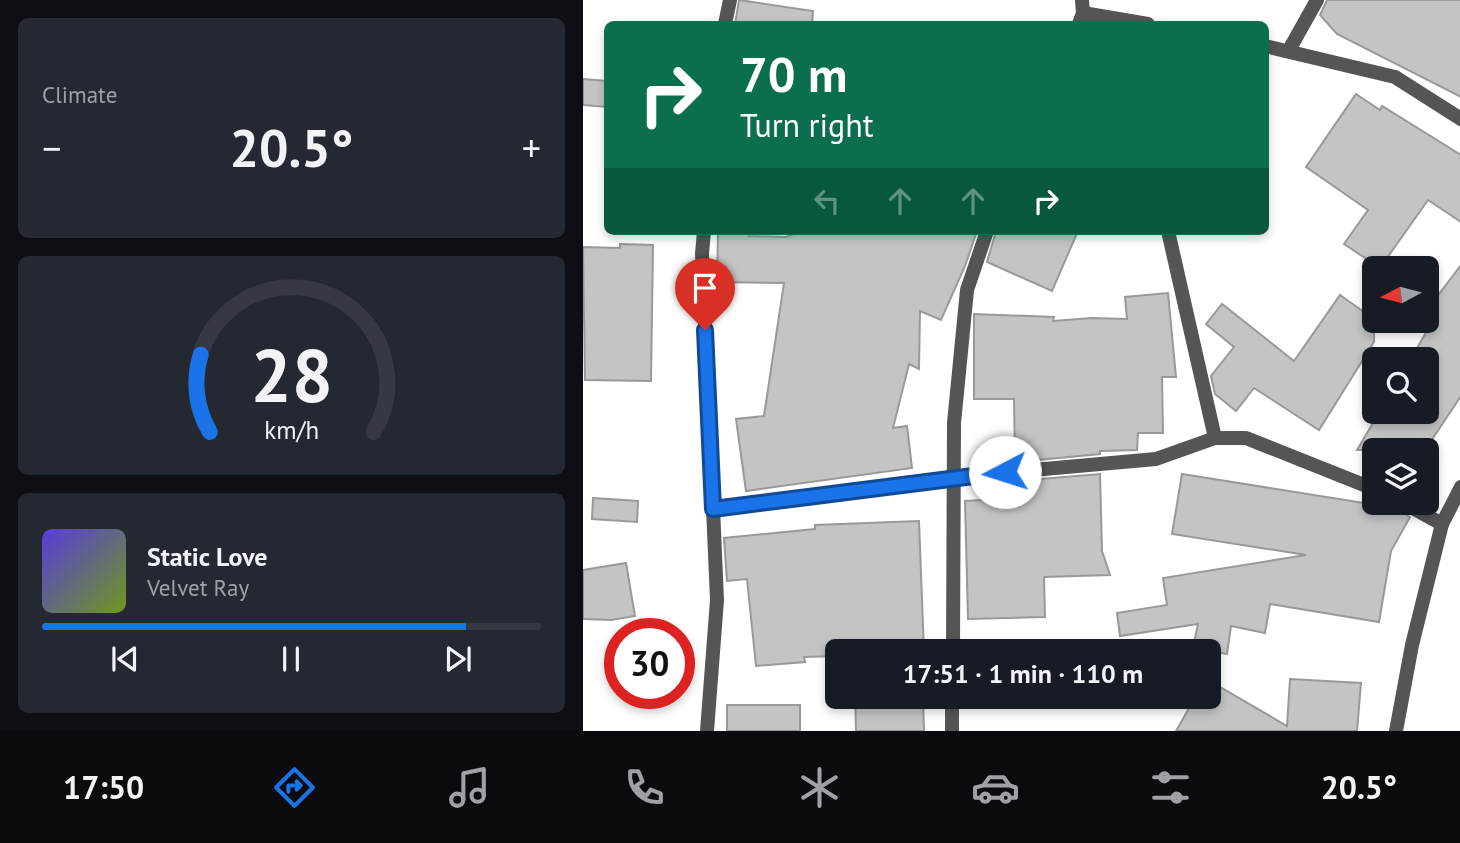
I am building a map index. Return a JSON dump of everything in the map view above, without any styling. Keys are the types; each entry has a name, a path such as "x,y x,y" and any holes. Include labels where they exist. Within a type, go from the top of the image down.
{"street":[{"path":"726,21 730,0"},
{"path":"1289,50 1317,0"},
{"path":"1081,12 1131,21"},
{"path":"1269,47 1395,77 1460,119"},
{"path":"704,235 702,254 717,600 707,731"},
{"path":"953,639 954,423 967,290 986,235"},
{"path":"1169,235 1215,438"},
{"path":"713,509 954,477 1156,459 1215,438 1246,438 1362,484"},
{"path":"1396,731 1412,645 1442,524 1460,487"},
{"path":"1426,515 1442,524"},
{"path":"952,709 952,731"}],"building":[{"path":"739,0 813,11 812,21 736,21"},
{"path":"1327,0 1461,0 1461,97 1337,34 1320,15"},
{"path":"583,79 604,81 604,107 583,105"},
{"path":"1356,94 1380,110 1382,106 1461,155 1461,222 1428,200 1388,256 1362,256 1344,244 1368,210 1306,167"},
{"path":"718,235 976,235 941,320 920,311 919,369 909,364 893,428 907,426 912,468 746,491 736,419 764,416 784,283 717,282"},
{"path":"995,235 1076,235 1052,291 987,262"},
{"path":"620,244 653,245 651,381 585,380 583,247 620,248"},
{"path":"1461,265 1461,396 1433,438 1364,438 1372,424 1439,424 1439,347 1418,347 1426,333 1439,333 1439,294"},
{"path":"1168,293 1176,377 1162,377 1163,433 1138,433 1137,450 1100,451 1100,454 1015,462 1014,399 974,399 974,314 1054,317 1053,321 1127,319 1125,297"},
{"path":"1340,295 1362,311 1362,333 1374,333 1374,342 1371,347 1362,347 1362,361 1319,430 1254,388 1236,411 1215,394 1211,376 1234,347 1206,324 1222,304 1294,361"},
{"path":"1100,474 1102,551 1110,575 1044,577 1045,617 968,619 965,501 999,499 999,493 1016,493 1015,481"},
{"path":"1182,474 1362,503 1362,515 1410,517 1391,551 1379,622 1270,604 1265,633 1231,626 1227,654 1221,653 1221,639 1195,639 1198,624 1120,636 1117,613 1167,605 1163,578 1306,555 1172,534"},
{"path":"593,498 638,501 637,522 592,519"},
{"path":"919,521 924,639 825,639 825,656 804,657 805,662 756,666 747,579 727,581 724,538 815,529 815,525"},
{"path":"626,563 635,616 583,619 583,570"},
{"path":"1290,679 1361,683 1357,731 1176,731 1189,709 1221,709 1221,688 1287,726"},
{"path":"727,705 800,705 800,731 727,731"},
{"path":"855,709 923,709 924,731 856,731"}],"route":[{"path":"705,330 713,509 1005,472"}]}
